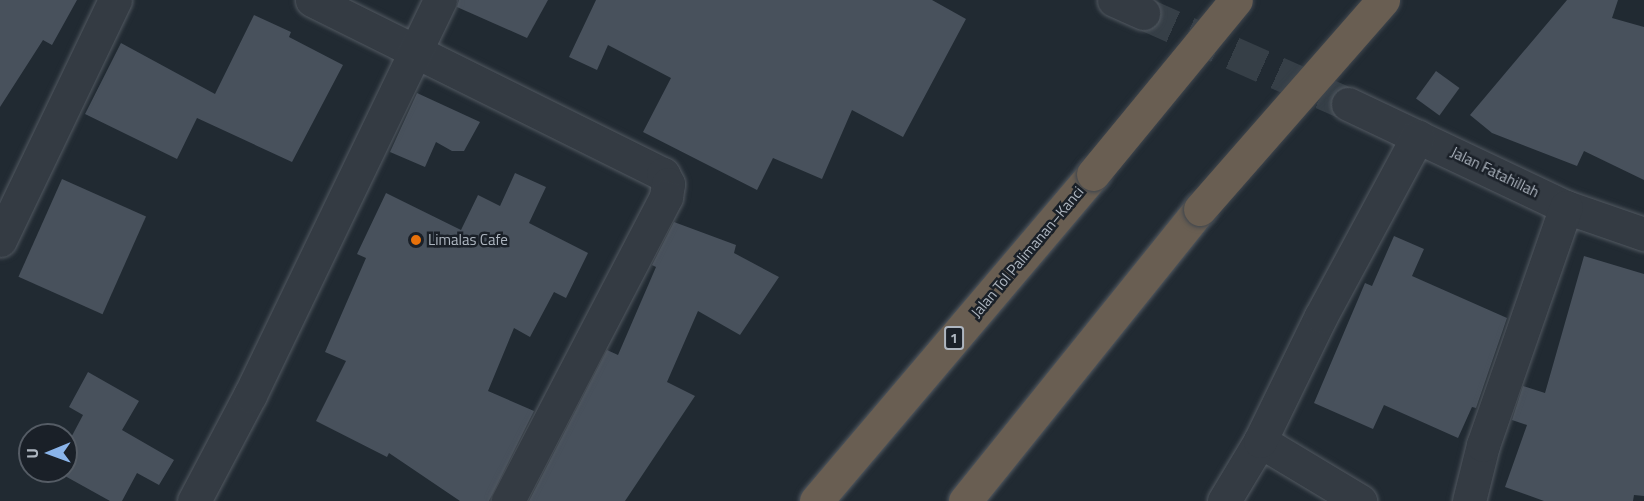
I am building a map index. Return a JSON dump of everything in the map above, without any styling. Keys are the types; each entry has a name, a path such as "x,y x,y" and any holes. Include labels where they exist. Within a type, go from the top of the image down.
{"highway":[{"name":"Jalan Tol Palimanan–Kanci","path":"816,501 1093,174 1236,0"},
{"path":"965,501 1200,209 1383,0"}],"street":[{"path":"0,240 115,0"},
{"path":"312,0 663,174 668,184 666,197 508,501"},
{"path":"194,501 250,395 414,49 440,0"},
{"path":"1114,0 1143,13"},
{"name":"Jalan Fatahillah","path":"1348,104 1566,207 1644,234"},
{"path":"1224,501 1260,441 1321,316 1418,136"},
{"path":"1469,501 1487,435 1566,207"},
{"path":"1260,441 1360,501"}],"building":[{"path":"0,0 77,0 52,45 43,40 0,107"},
{"path":"459,0 548,0 527,38 457,7"},
{"path":"596,0 932,0 966,19 903,137 852,110 822,179 773,158 757,190 643,132 671,78 608,45 597,70 569,57"},
{"path":"1567,0 1618,0 1612,18 1644,27 1644,180 1584,151 1577,166 1492,133 1470,115"},
{"path":"254,15 291,32 289,37 343,65 292,162 197,118 177,159 85,114 121,43 215,94"},
{"path":"1436,71 1459,88 1439,116 1416,99"},
{"path":"417,93 480,122 464,151 452,151 436,142 425,167 390,152"},
{"path":"515,173 546,187 529,223 588,253 566,298 554,292 530,337 514,328 488,391 534,411 489,501 460,501 389,453 387,457 316,421 346,361 325,352 366,258 357,254 386,193 461,230 478,195 500,206"},
{"path":"62,179 146,216 103,314 18,277"},
{"path":"674,222 736,245 734,253 779,277 740,335 698,311 667,382 695,396 625,501 529,501 607,350 618,355 656,267 652,265"},
{"path":"1394,236 1424,249 1412,276 1507,318 1476,408 1472,407 1458,438 1384,405 1373,429 1314,403 1365,283 1372,286"},
{"path":"1584,256 1644,274 1644,496 1634,495 1633,501 1544,501 1505,487 1527,425 1512,420 1523,386 1545,393"},
{"path":"88,372 139,401 122,430 174,460 159,485 137,473 122,501 110,501 78,483 78,424 83,415 69,407"}],"tunnel":[{"path":"1143,13 1348,104"}],"place":[{"name":"Limalas Cafe","path":"416,240"}]}
